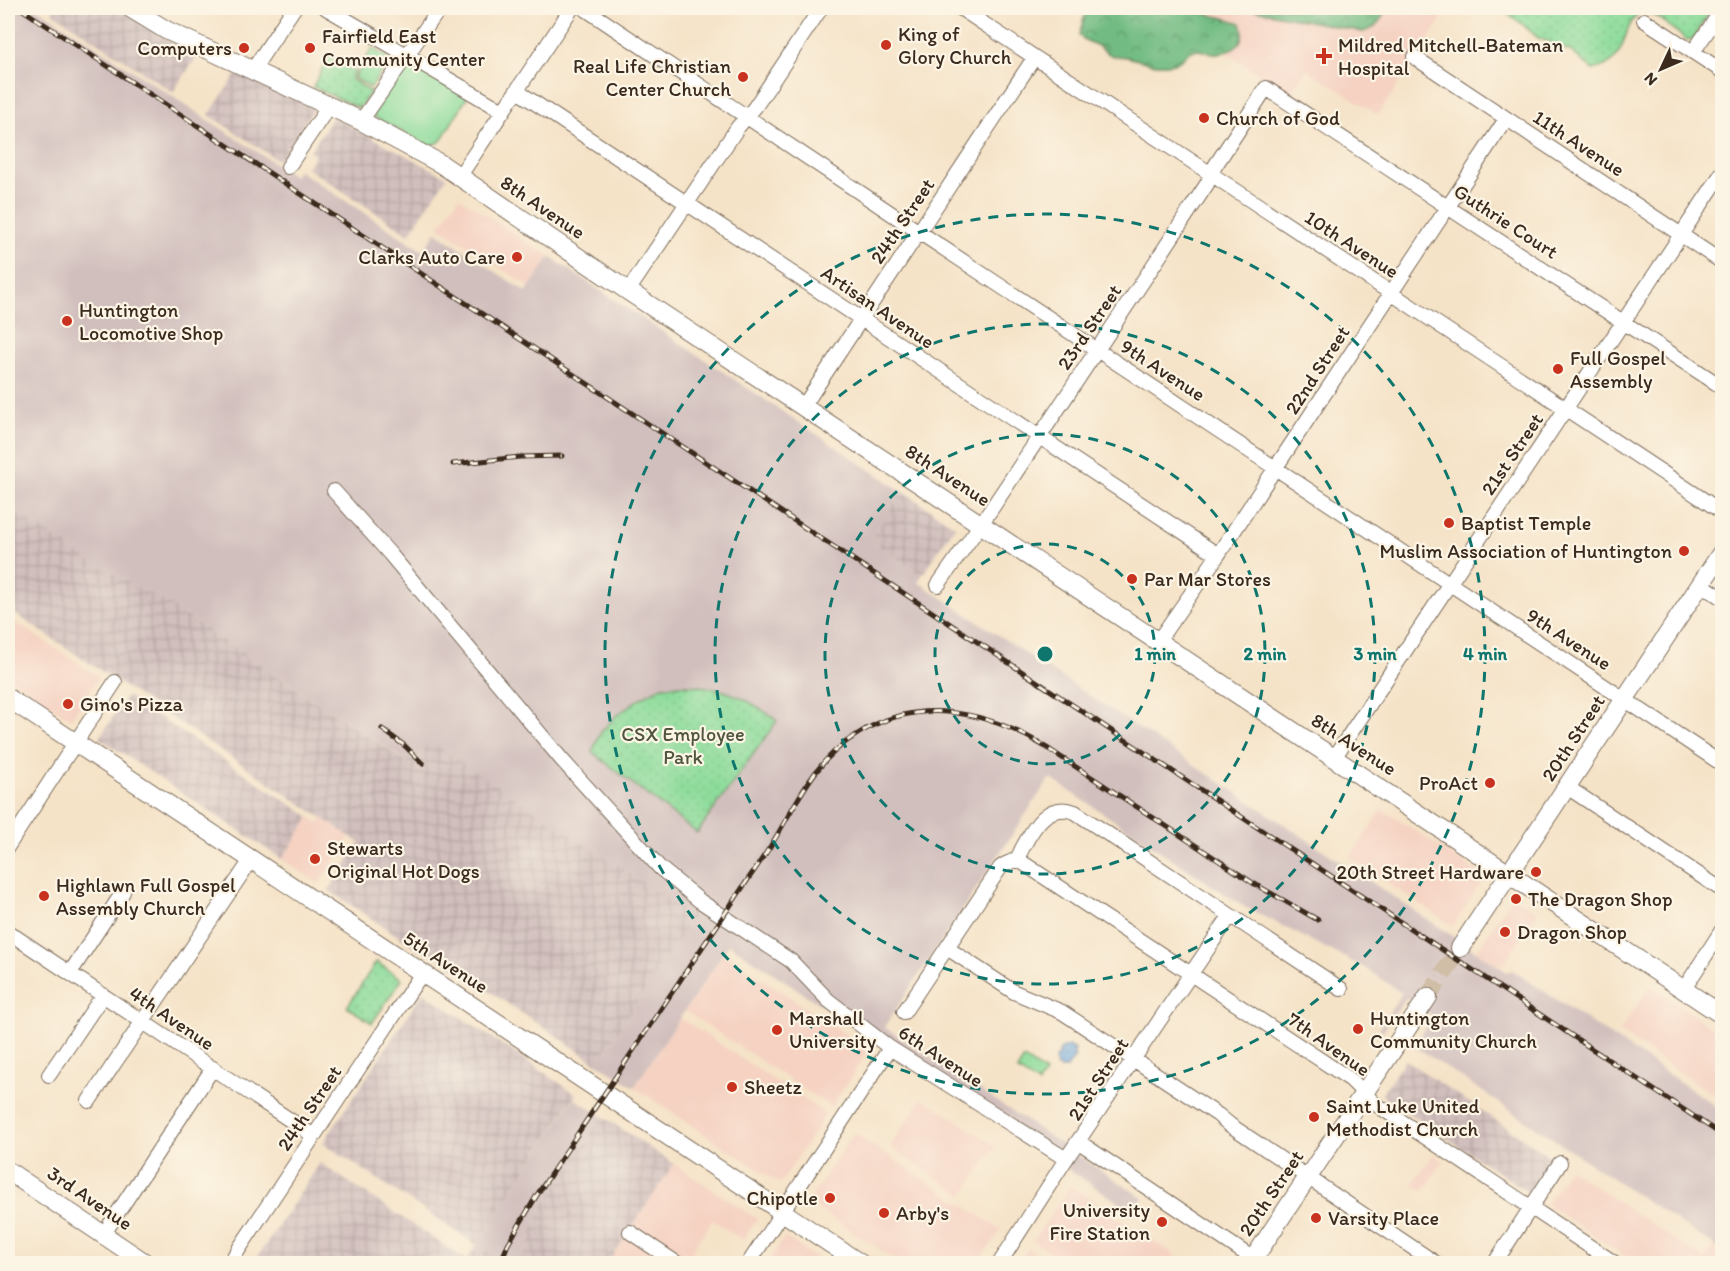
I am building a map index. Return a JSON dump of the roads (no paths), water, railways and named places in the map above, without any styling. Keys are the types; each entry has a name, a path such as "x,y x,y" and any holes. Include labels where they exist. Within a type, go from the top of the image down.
{"main road":[{"name":"8th Avenue","path":"130,8 166,30 361,121 423,154 1722,1015"},
{"name":"20th Street","path":"1460,948 1722,552"},
{"name":"5th Avenue","path":"8,698 861,1263"},
{"name":"20th Street","path":"1255,1262 1307,1178 1428,997"},
{"name":"3rd Avenue","path":"8,1171 147,1263"}],"street":[{"path":"252,71 294,8"},
{"path":"326,8 503,111"},
{"path":"361,121 440,8"},
{"path":"459,177 573,8"},
{"name":"9th Avenue","path":"584,8 1722,764"},
{"path":"628,291 821,8"},
{"name":"10th Avenue","path":"960,8 1722,512"},
{"path":"1693,52 1722,10"},
{"path":"1644,20 1722,71"},
{"name":"11th Avenue","path":"1414,57 1722,261"},
{"name":"24th Street","path":"803,407 1034,58"},
{"name":"23rd Street","path":"938,585 1193,205 1266,88"},
{"name":"Guthrie Court","path":"1266,88 1722,387"},
{"name":"Artisan Avenue","path":"517,91 1218,555"},
{"path":"288,167 329,106"},
{"name":"22nd Street","path":"1158,641 1218,555 1506,119"},
{"name":"21st Street","path":"1334,758 1722,173"},
{"name":"6th Avenue","path":"334,491 390,554 599,803 660,868 687,892 791,961 828,1000 890,1048 1066,1159"},
{"path":"1701,584 1722,598"},
{"path":"8,846 115,682"},
{"path":"1567,787 1722,890"},
{"path":"904,1012 1000,868 1017,859 1025,842 1046,814 1065,809 1075,812 1341,989"},
{"name":"7th Avenue","path":"1017,859 1351,1080 1374,1103 1616,1263"},
{"path":"89,1101 251,860"},
{"path":"70,973 123,892"},
{"name":"21st Street","path":"999,1263 1066,1159 1230,916"},
{"path":"1684,989 1722,930"},
{"name":"4th Avenue","path":"8,932 314,1136"},
{"path":"947,948 1014,992 1062,1012 1437,1263"},
{"name":"24th Street","path":"229,1263 422,973"},
{"path":"49,1075 103,995"},
{"path":"747,1263 890,1048"},
{"path":"103,1234 213,1068"},
{"path":"1079,1142 1255,1262"},
{"path":"1494,1263 1560,1163"},
{"path":"630,1232 678,1263"}],"water":[{"path":"1068,1046 1075,1050 1073,1055 1075,1056 1067,1068 1061,1069 1056,1066 1055,1059 1061,1049"}],"tunnel":[{"path":"1428,997 1460,948"}],"railway":[{"path":"20,8 1722,1135"},
{"path":"453,464 520,457 562,456"},
{"path":"500,1264 508,1244 537,1195 764,856 803,790 839,747 879,723 903,715 951,712 975,716 1021,734 1044,746 1253,883 1318,920"},
{"path":"382,729 405,746 423,764"}],"place":[{"name":"King of Glory Church","path":"886,45"},
{"name":"Computers","path":"244,48"},
{"name":"Fairfield East Community Center","path":"310,48"},
{"name":"Mildred Mitchell-Bateman Hospital","path":"1324,56"},
{"name":"Real Life Christian Center Church","path":"743,77"},
{"name":"Church of God","path":"1204,118"},
{"name":"Clarks Auto Care","path":"517,257"},
{"name":"Huntington Locomotive Shop","path":"67,321"},
{"name":"Full Gospel Assembly","path":"1558,369"},
{"name":"Baptist Temple","path":"1449,523"},
{"name":"Muslim Association of Huntington","path":"1684,551"},
{"name":"Par Mar Stores","path":"1132,579"},
{"name":"Gino's Pizza","path":"68,704"},
{"name":"ProAct","path":"1490,783"},
{"name":"Stewarts Original Hot Dogs","path":"315,859"},
{"name":"20th Street Hardware","path":"1536,872"},
{"name":"Highlawn Full Gospel Assembly Church","path":"44,896"},
{"name":"The Dragon Shop","path":"1516,899"},
{"name":"Dragon Shop","path":"1505,932"},
{"name":"Huntington Community Church","path":"1358,1029"},
{"name":"Marshall University","path":"777,1030"},
{"name":"Sheetz","path":"732,1087"},
{"name":"Saint Luke United Methodist Church","path":"1314,1117"},
{"name":"Chipotle","path":"830,1198"},
{"name":"Arby's","path":"884,1213"},
{"name":"Varsity Place","path":"1316,1218"},
{"name":"University Fire Station","path":"1162,1222"}],"park label":[{"name":"CSX Employee Park","path":"683,746"}]}
